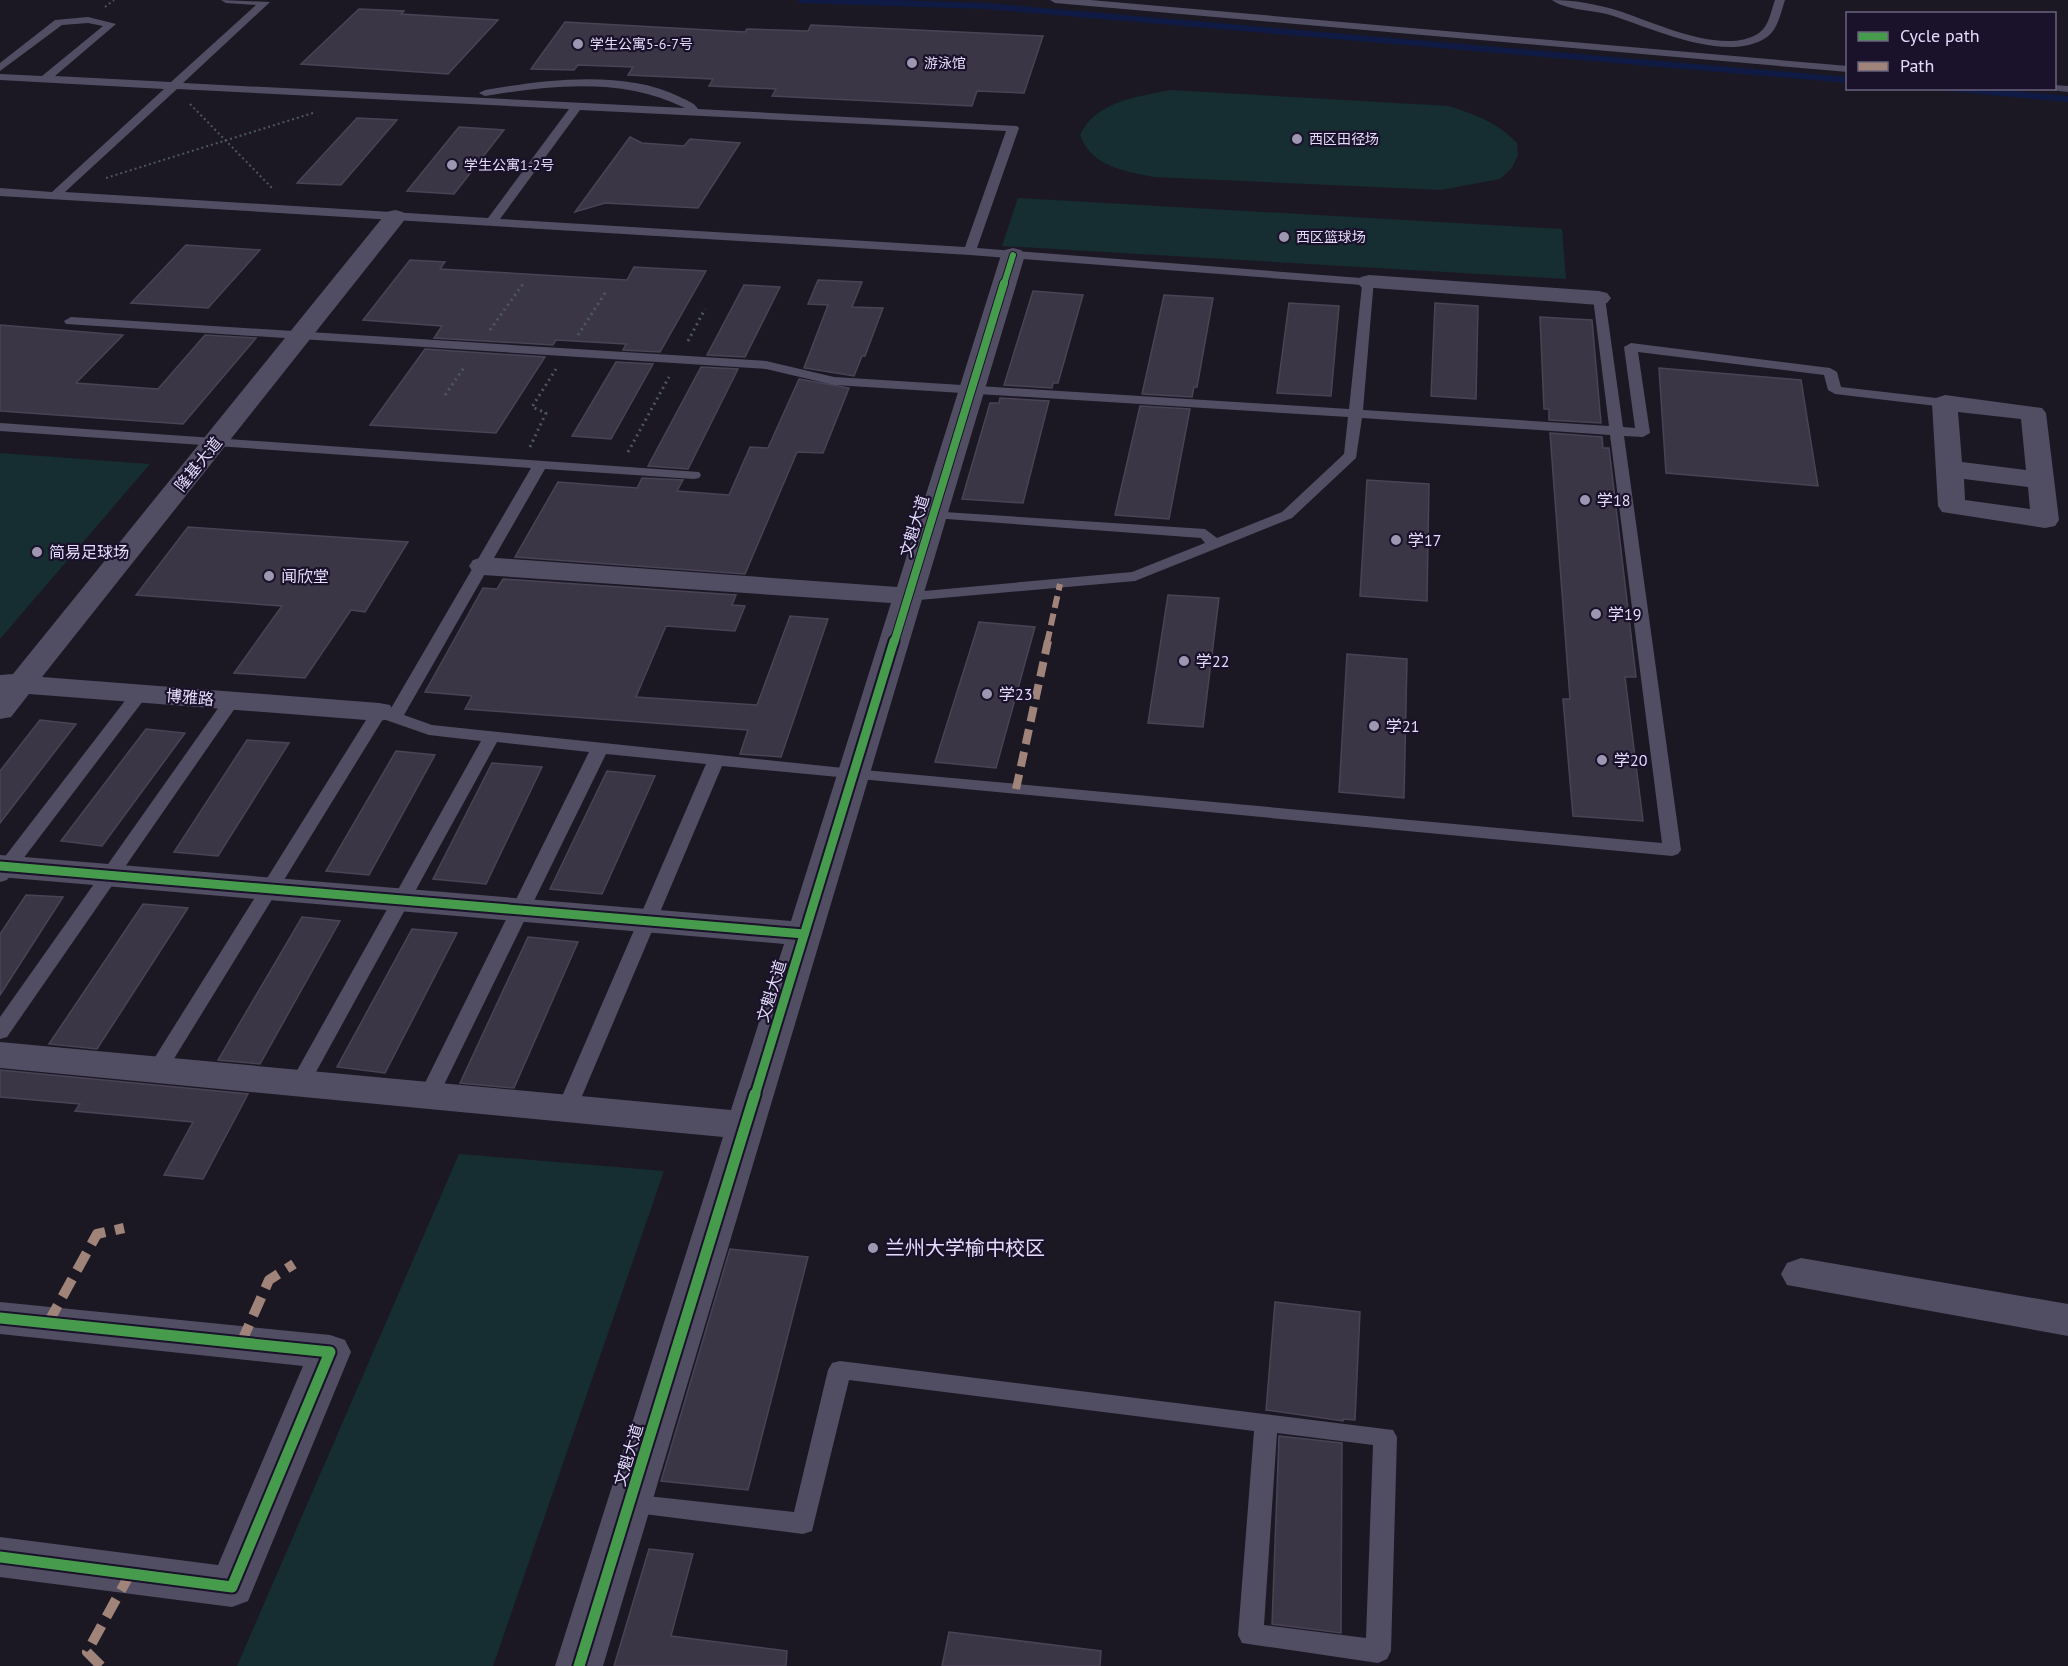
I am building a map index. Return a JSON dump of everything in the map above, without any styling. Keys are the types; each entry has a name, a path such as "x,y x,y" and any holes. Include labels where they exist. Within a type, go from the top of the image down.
{"street":[{"name":"隆基大道","path":"0,710 10,683 215,442 396,217"},
{"name":"文魁大道","path":"579,1666 1013,255"},
{"path":"1369,282 1599,298"},
{"path":"1946,404 2033,413 2045,520 1952,506 1946,404"},
{"path":"1950,469 2040,480"},
{"path":"483,566 908,596"},
{"name":"博雅路","path":"10,683 232,700 387,715"},
{"path":"2,870 110,876 804,934"},
{"path":"0,1054 745,1125"},
{"path":"1801,1274 2068,1320"},
{"path":"0,1318 330,1352 232,1587 0,1557"}],"lane":[{"path":"54,196 265,2 226,0"},
{"path":"1055,0 1846,69"},
{"path":"1557,0 1610,12 1682,36 1734,44 1762,36 1773,20 1780,0"},
{"path":"0,68 59,22 88,20 111,24 45,79"},
{"path":"0,77 458,98 1013,128 970,251"},
{"path":"458,98 514,88 574,83 629,87 678,99 696,111"},
{"path":"491,222 578,105"},
{"path":"0,192 970,251 1369,282 1352,455 1287,515 1135,576 908,596"},
{"path":"387,715 429,730 600,748 853,774 1672,850 1599,298"},
{"path":"71,321 766,365 834,381 972,388 1643,433 1631,347 1830,372 1835,390 1946,404"},
{"path":"0,427 694,475"},
{"path":"157,1070 270,889 387,715 483,566 542,464"},
{"path":"933,514 1205,534 1215,544"},
{"path":"2,870 140,693"},
{"path":"0,1032 232,700"},
{"path":"300,1083 492,736"},
{"path":"429,1095 600,748"},
{"path":"567,1108 716,760"},
{"path":"628,1504 803,1524 840,1370 1384,1437 1378,1651 1251,1635 1266,1424"}],"path":[{"path":"173,86 223,140 294,210"},
{"path":"54,196 223,140 321,111"},
{"path":"522,462 546,413 532,407 607,290"},
{"path":"624,460 705,309"}],"green space":[{"name":"西区田径场","path":"1170,90 1449,106 1494,124 1517,143 1518,155 1512,168 1500,179 1441,190 1154,177 1110,166 1092,154 1085,146 1080,135 1096,115 1119,102"},
{"name":"西区篮球场","path":"1018,198 1562,229 1566,279 1002,246"},
{"name":"简易足球场","path":"0,453 150,464 0,639"},
{"path":"459,1154 664,1171 493,1666 237,1666"}],"building":[{"path":"359,9 498,20 448,74 301,64"},
{"path":"565,22 745,32 747,29 808,31 811,25 1043,36 1024,93 977,91 972,106 772,96 776,89 709,86 713,79 628,75 633,67 578,65 574,70 531,69"},
{"path":"357,118 397,120 341,185 297,183"},
{"path":"459,127 504,130 454,194 407,191"},
{"path":"630,137 642,143 684,146 690,139 740,143 698,208 605,203 575,212"},
{"path":"186,245 260,250 208,308 131,303"},
{"path":"410,260 445,262 440,269 627,280 634,267 706,271 660,352 623,350 626,344 556,340 553,345 434,338 442,326 363,320"},
{"path":"818,280 862,282 852,307 883,308 865,356 862,356 854,376 804,368 828,305 808,304"},
{"path":"744,285 780,287 745,357 707,355"},
{"path":"1033,291 1083,295 1058,383 1053,383 1052,388 1004,385"},
{"path":"1164,295 1213,298 1197,387 1194,387 1192,397 1142,394"},
{"path":"1289,303 1339,306 1331,396 1277,393"},
{"path":"1435,303 1478,306 1476,399 1431,396"},
{"path":"1540,317 1592,320 1601,423 1549,420 1549,409 1544,409"},
{"path":"0,325 123,335 76,383 158,389 205,335 256,338 183,424 0,411"},
{"path":"425,349 545,357 496,433 370,425"},
{"path":"616,362 653,364 611,439 572,436"},
{"path":"701,367 738,369 688,469 648,466"},
{"path":"1659,368 1801,380 1818,486 1666,473"},
{"path":"799,379 849,388 823,453 797,452 745,574 515,557 558,482 637,488 642,478 683,480 677,491 729,495 750,447 768,448"},
{"path":"1000,398 1049,401 1023,503 962,499 990,403 999,403"},
{"path":"1140,406 1190,409 1169,519 1115,515"},
{"path":"1550,433 1602,437 1603,448 1609,448 1636,677 1625,677 1643,821 1573,816 1563,699 1570,699"},
{"name":"学17","path":"1367,480 1429,484 1427,601 1360,596"},
{"name":"闻欣堂","path":"188,527 408,542 365,612 351,610 305,678 234,673 282,606 136,595"},
{"path":"503,579 736,595 732,605 745,606 735,631 666,626 636,697 757,705 790,616 828,619 781,757 740,754 748,730 465,709 472,696 425,692 483,588 497,589"},
{"name":"学22","path":"1168,595 1219,598 1203,727 1148,723"},
{"name":"学23","path":"979,622 1035,627 996,768 935,762"},
{"name":"学21","path":"1347,654 1407,659 1404,798 1339,792"},
{"path":"40,720 76,724 0,823 0,771"},
{"path":"146,729 185,733 102,846 61,841"},
{"path":"247,740 289,743 218,856 174,852"},
{"path":"396,751 435,755 369,875 326,871"},
{"path":"492,763 542,767 486,884 433,879"},
{"path":"607,771 655,776 602,894 550,889"},
{"path":"26,895 63,897 0,995 0,934"},
{"path":"143,904 188,908 97,1049 49,1044"},
{"path":"302,917 340,921 260,1064 218,1060"},
{"path":"412,929 457,933 385,1073 337,1067"},
{"path":"528,937 578,942 514,1088 460,1083"},
{"path":"0,1070 248,1094 203,1179 164,1175 193,1122 75,1111 80,1104 0,1097"},
{"path":"730,1249 808,1257 748,1490 661,1481"},
{"path":"1275,1302 1360,1312 1355,1420 1343,1419 1343,1421 1266,1410"},
{"path":"1279,1436 1342,1443 1341,1633 1272,1624"},
{"path":"649,1549 693,1554 671,1636 787,1651 786,1666 614,1666"},
{"path":"949,1632 1101,1651 1100,1666 942,1666"}],"waterway":[{"path":"801,0 985,6 1846,80"},
{"path":"1968,90 2068,99"}],"marked path":[{"path":"1016,789 1060,584"},
{"path":"48,1323 97,1234 124,1228"},
{"path":"241,1343 269,1280 294,1264"},
{"path":"101,1666 87,1652 130,1574"}],"cycle path":[{"path":"579,1666 1013,255"},
{"path":"0,866 804,934"},
{"path":"0,1318 330,1352 232,1587 0,1557"}],"place":[{"name":"学生公寓5-6-7号","path":"578,44"},
{"name":"游泳馆","path":"912,63"},
{"name":"西区田径场","path":"1297,139"},
{"name":"学生公寓1-2号","path":"452,165"},
{"name":"西区篮球场","path":"1284,237"},
{"name":"学18","path":"1585,500"},
{"name":"学17","path":"1396,540"},
{"name":"简易足球场","path":"37,552"},
{"name":"闻欣堂","path":"269,576"},
{"name":"学19","path":"1596,614"},
{"name":"学22","path":"1184,661"},
{"name":"学23","path":"987,694"},
{"name":"学21","path":"1374,726"},
{"name":"学20","path":"1602,760"},
{"name":"兰州大学榆中校区","path":"873,1248"}]}
